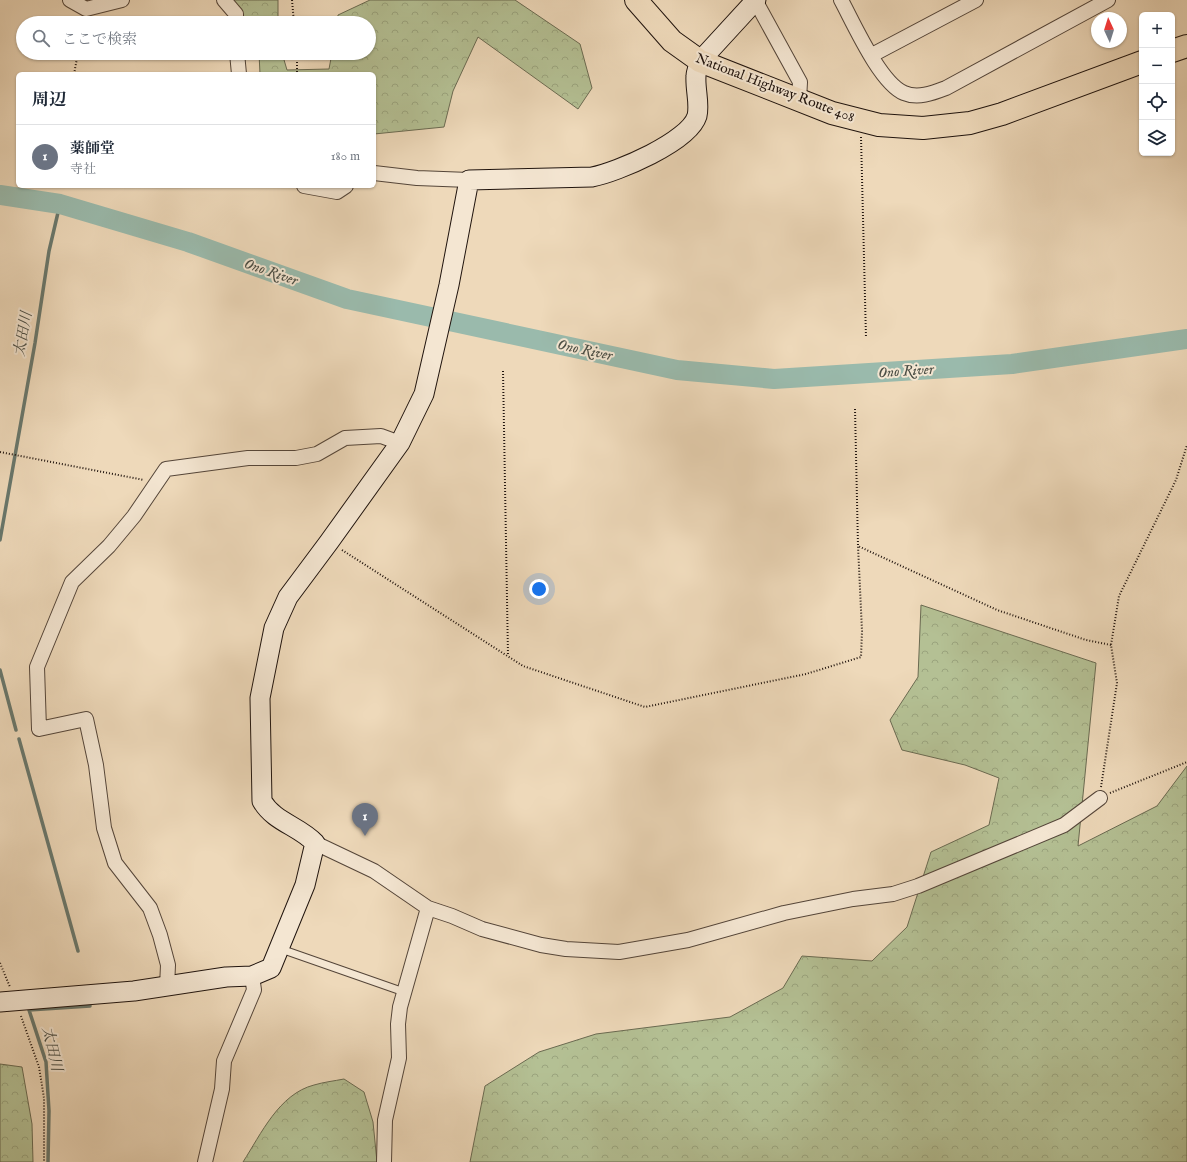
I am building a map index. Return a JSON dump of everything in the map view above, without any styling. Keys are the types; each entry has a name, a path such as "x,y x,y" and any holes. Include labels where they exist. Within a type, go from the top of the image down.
{"highway":[{"name":"National Highway Route 408","path":"636,0 672,41 700,61 832,113 861,121 909,127 941,126 970,122 1002,114 1139,63"},
{"path":"1175,50 1187,46"}],"street":[{"path":"70,0 86,9 122,0"},
{"path":"224,0 236,16"},
{"path":"376,173 417,178 469,180 592,177 609,174 628,166 681,136 694,121 697,115 696,74 700,61 756,0 800,82 799,100"},
{"path":"872,56 976,0"},
{"path":"843,1 872,56 892,85 905,93 930,94 946,88 1102,1"},
{"path":"238,60 239,72"},
{"path":"469,180 449,285 424,394 400,443 288,597 274,628 260,698 262,801 267,810 308,836 316,843 374,871 428,908 452,916 482,930 541,946 619,952 688,940 784,913 853,899 893,894 918,886 1064,825 1100,798"},
{"path":"315,188 337,192 343,188"},
{"path":"167,987 168,965 160,935 150,908 116,862 104,828 96,766 86,719 39,730 37,667 72,582 108,546 134,516 166,468 248,458 296,458 317,454 345,438 381,436 400,443"},
{"path":"8,1002 167,987 226,977 252,976 271,968 281,948 305,885 316,843"},
{"path":"384,1162 385,1120 400,1058 398,1024 404,992 428,908"},
{"path":"205,1162 222,1089 224,1061 254,990 252,976"}],"lane":[{"path":"281,948 404,992"}],"path":[{"path":"292,0 293,16"},
{"path":"74,72 77,60"},
{"path":"297,60 297,72"},
{"path":"861,121 866,338"},
{"path":"503,371 508,656"},
{"path":"329,542 523,666 645,707 820,670 861,657 862,631 858,546 856,409"},
{"path":"1100,798 1117,683 1111,646 1119,596 1176,480 1187,445"},
{"path":"0,452 156,482"},
{"path":"858,546 997,610 1086,640 1111,646"},
{"path":"1100,798 1187,762"},
{"path":"0,963 8,1002 40,1067 44,1098 44,1162"}],"green space":[{"path":"233,0 278,0 278,16 238,16"},
{"path":"370,0 515,0 580,44 592,88 578,109 478,37 453,91 444,127 376,134 376,72 260,72 259,60 284,60 287,70 329,69 331,60 376,60 376,16 338,15"},
{"path":"921,605 1096,663 1078,846 1157,806 1187,766 1187,1162 470,1162 485,1086 539,1052 596,1034 730,1017 783,988 802,956 872,961 907,927 931,852 989,825 999,778 965,765 902,750 890,720 918,677"},
{"path":"0,1064 22,1067 32,1124 33,1162 0,1162"},
{"path":"344,1079 364,1092 373,1122 377,1162 243,1162 272,1116 291,1097 314,1085"}],"waterway":[{"name":"Ono River","path":"0,195 60,204 188,242 347,299 677,370 774,379 1012,364 1187,339"},
{"name":"太田川","path":"0,540 35,343 49,251 60,204"},
{"name":"太田川","path":"0,670 16,730"},
{"name":"太田川","path":"19,739 78,951"},
{"name":"太田川","path":"48,1162 49,1111 46,1062 29,1010 90,1006 88,1001"}],"place":[{"name":"薬師堂","path":"365,836"}]}
